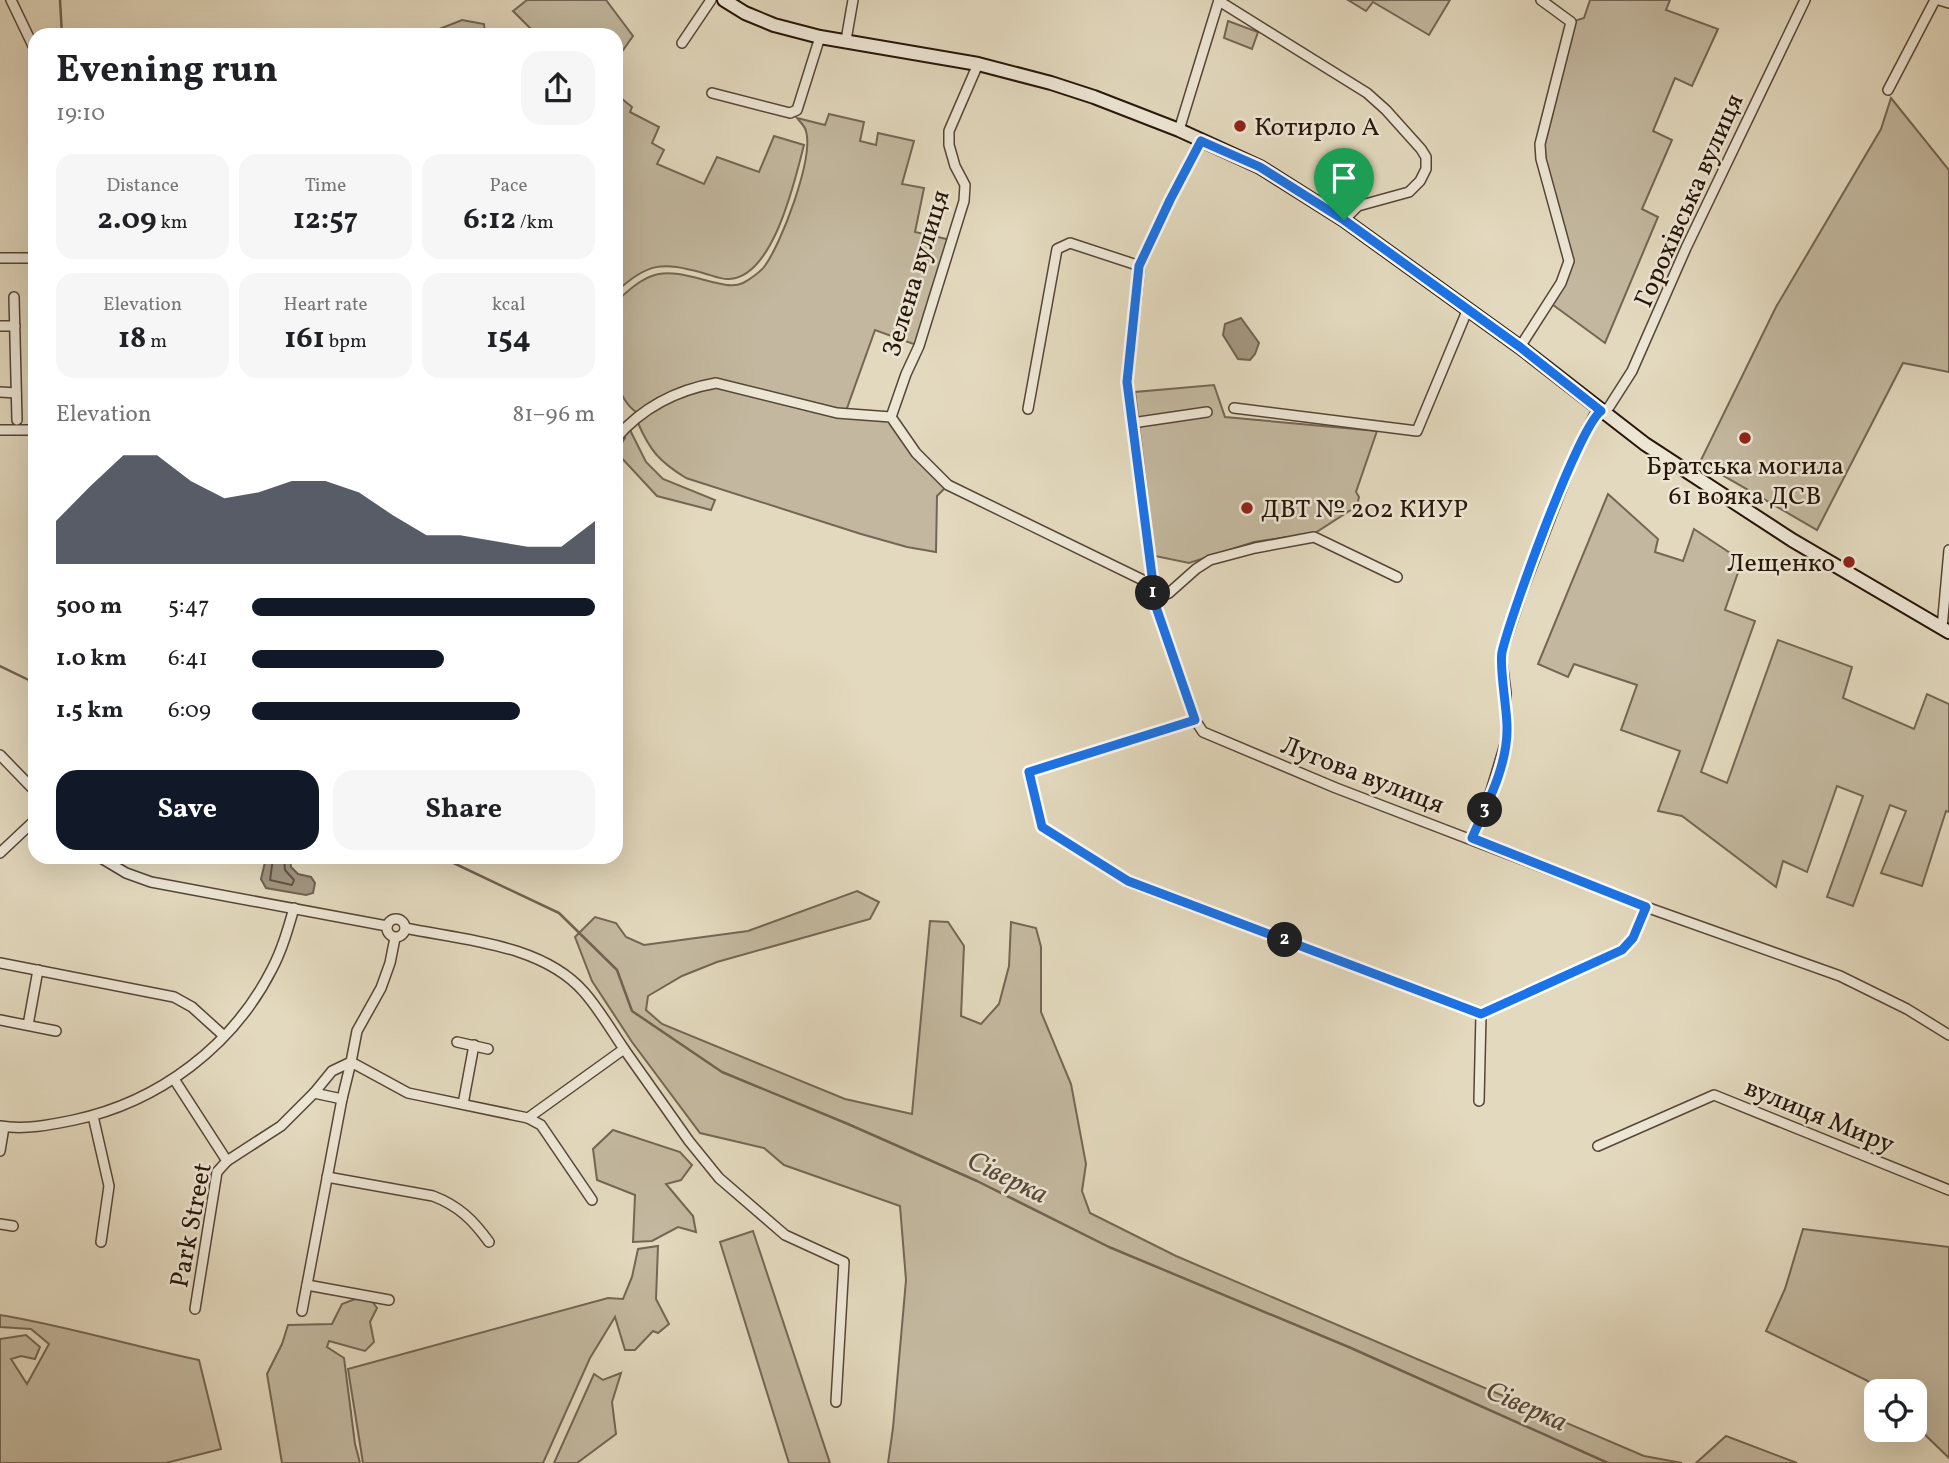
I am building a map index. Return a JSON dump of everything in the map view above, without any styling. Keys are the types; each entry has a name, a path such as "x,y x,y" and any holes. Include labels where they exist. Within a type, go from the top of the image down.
{"street":[{"path":"12,0 28,35"},
{"path":"682,43 710,0"},
{"path":"724,0 745,13 774,25 820,37 978,64 1094,97 1179,130 1260,167 1344,220 1520,347 1645,444 1792,540 1945,630 1949,550"},
{"path":"846,40 853,0"},
{"path":"1179,130 1219,0 1367,93 1386,110 1426,157 1426,169 1420,181 1409,192 1358,206 1344,220"},
{"path":"1520,347 1561,283 1569,261 1541,159 1540,144 1571,22 1541,0"},
{"name":"Горохівська вулиця","path":"1472,838 1488,804 1506,741 1506,693 1501,655 1522,592 1578,447 1594,416 1609,407 1632,371 1697,225 1805,0"},
{"path":"1888,90 1937,0 1949,3"},
{"path":"712,93 790,113 797,110 820,37"},
{"name":"Зелена вулиця","path":"891,417 919,346 964,201 965,185 955,166 949,145 949,131 978,64"},
{"path":"1201,141 1139,266 1127,382 1154,598 1195,720 1029,772 1042,827 1128,881 1481,1014 1622,950 1633,938 1646,907"},
{"path":"1028,409 1057,249 1070,243 1139,266"},
{"path":"0,258 28,258"},
{"path":"14,297 17,421"},
{"path":"1234,408 1417,432 1467,311"},
{"path":"0,326 15,326"},
{"path":"623,431 640,414 659,402 700,386 716,383 837,413 891,417 916,453 948,485 1152,584"},
{"path":"0,393 16,393"},
{"path":"1132,423 1207,412"},
{"path":"0,430 28,430"},
{"path":"1154,598 1170,593 1210,560 1314,537 1397,577"},
{"name":"Лугова вулиця","path":"1195,720 1203,732 1336,788 1646,907 1840,976 1907,1009 1949,1035"},
{"path":"0,755 28,784"},
{"path":"0,853 28,827"},
{"path":"111,864 126,873 151,881 387,926"},
{"path":"0,1151 2,1126 45,1126 93,1116 131,1103 174,1079 202,1059 250,1005 272,970 294,908"},
{"path":"395,919 403,923 405,929 401,936 395,938 387,932 387,926 395,919"},
{"path":"405,929 528,953 556,968 584,991 689,1141 719,1178 785,1235 844,1262 836,1402"},
{"path":"302,1311 357,1031 381,988 395,938"},
{"path":"0,963 174,997 192,1007 224,1036"},
{"path":"28,1025 38,970"},
{"path":"1479,1101 1481,1014"},
{"path":"0,1020 56,1031"},
{"path":"457,1042 488,1049"},
{"path":"463,1104 474,1045"},
{"path":"528,1118 624,1049"},
{"path":"227,1161 259,1143 281,1126 332,1071 351,1062"},
{"path":"351,1062 408,1093 528,1118 541,1125 592,1200"},
{"name":"Park Street","path":"174,1079 227,1161 218,1171 195,1309"},
{"path":"314,1093 342,1099"},
{"name":"вулиця Миру","path":"1598,1146 1714,1095 1949,1190"},
{"path":"93,1116 109,1186 101,1242"},
{"path":"327,1177 433,1196 449,1202 469,1217 489,1242"},
{"path":"0,1224 13,1226"},
{"path":"307,1285 389,1300"}],"shaded area":[{"path":"527,0 606,0 633,36 623,50 623,28 530,28 513,11"},
{"path":"1348,0 1450,0 1429,35 1373,2 1366,11"},
{"path":"1590,0 1670,0 1666,10 1718,29 1692,86 1675,78 1653,131 1672,140 1642,209 1658,217 1605,343 1549,302 1569,261 1541,159 1571,22 1584,18"},
{"path":"462,20 484,24 484,28 442,28"},
{"path":"1228,21 1258,32 1252,49 1224,38"},
{"path":"1891,98 1949,170 1949,372 1903,363 1817,530 1700,462 1776,307 1881,129"},
{"path":"623,100 632,107 630,112 659,127 652,143 664,150 657,164 704,184 717,157 759,172 774,136 804,145 780,224 770,245 745,274 726,279 666,266 647,270 623,286"},
{"path":"829,114 864,122 860,141 876,145 878,133 914,141 902,184 924,188 915,232 951,240 919,346 875,330 846,411 891,417 948,485 937,496 936,552 861,534 686,478 657,455 638,423 630,430 646,462 663,479 715,500 711,510 657,496 623,460 623,430 639,414 623,396 623,296 642,281 663,273 733,285 743,283 760,271 779,240 801,180 807,144 805,129 797,118 825,125"},
{"path":"1214,385 1225,417 1377,431 1356,492 1359,497 1357,506 1315,533 1254,542 1189,563 1155,556 1135,392"},
{"path":"1608,494 1658,539 1655,552 1683,561 1694,529 1742,561 1725,610 1755,621 1701,772 1727,783 1778,640 1852,667 1843,698 1914,729 1927,694 1949,704 1949,812 1946,811 1922,886 1881,873 1906,811 1890,805 1853,906 1827,897 1863,796 1837,786 1807,872 1783,861 1776,887 1682,816 1658,811 1680,751 1621,730 1637,685 1574,664 1568,677 1538,664"},
{"path":"857,891 879,902 870,919 717,962 682,976 648,996 646,1010 662,1024 845,1099 912,1114 930,921 948,922 964,946 961,1016 981,1024 999,1004 1009,966 1011,922 1036,928 1041,947 1041,1012 1071,1084 1086,1164 1082,1191 1090,1213 1176,1256 1644,1456 1682,1463 888,1463 906,1280 900,1206 784,1165 764,1148 700,1133 632,1042 592,981 575,937 595,917 616,923 626,937 644,945 748,931"},
{"path":"613,1130 680,1152 692,1165 681,1180 666,1184 693,1216 696,1232 678,1227 652,1241 633,1242 635,1195 597,1180 593,1149"},
{"path":"1803,1229 1949,1247 1949,1458 1927,1437 1927,1379 1864,1379 1766,1331 1785,1289"},
{"path":"753,1231 830,1463 789,1463 720,1242"},
{"path":"658,1246 656,1299 669,1324 658,1333 653,1331 635,1350 625,1350 615,1317 590,1358 543,1463 363,1463 348,1369 608,1298 623,1299 632,1277 638,1249"},
{"path":"355,1299 371,1300 377,1308 370,1322 374,1342 365,1351 329,1341 327,1347 344,1358 360,1463 282,1463 267,1374 288,1325 332,1324 342,1304"},
{"path":"0,1315 199,1360 221,1449 166,1463 0,1463 0,1339 26,1335 40,1347 35,1359 21,1356 11,1359 27,1384 49,1344 31,1329 0,1327"},
{"path":"621,1373 612,1402 616,1434 577,1463 554,1463 594,1374 603,1380"},
{"path":"1726,1436 1797,1463 1696,1463"}],"water":[{"path":"1241,318 1259,343 1250,360 1238,359 1223,335 1225,324"},
{"path":"265,864 291,864 298,874 311,877 315,883 313,893 306,895 266,888 261,879"}],"waterway":[{"name":"Сіверка","path":"60,0 62,28"},
{"path":"0,666 28,680"},
{"name":"Сіверка","path":"456,864 559,913 617,970 632,1011 722,1072 977,1181 1109,1247 1351,1348 1608,1463"}],"place":[{"name":"Котирло А","path":"1240,126"},
{"name":"Братська могила 61 вояка ДСВ","path":"1745,438"},
{"name":"ДВТ № 202 КИУР","path":"1247,508"},
{"name":"Лещенко","path":"1849,562"}],"route":[{"path":"1201,141 1260,167 1344,220 1520,347 1601,411 1594,416 1578,447 1522,592 1501,655 1506,693 1506,741 1488,804 1472,838 1646,907 1633,938 1622,950 1481,1014 1128,881 1042,827 1029,772 1195,720 1156,607 1127,382 1139,266 1201,141"}]}
